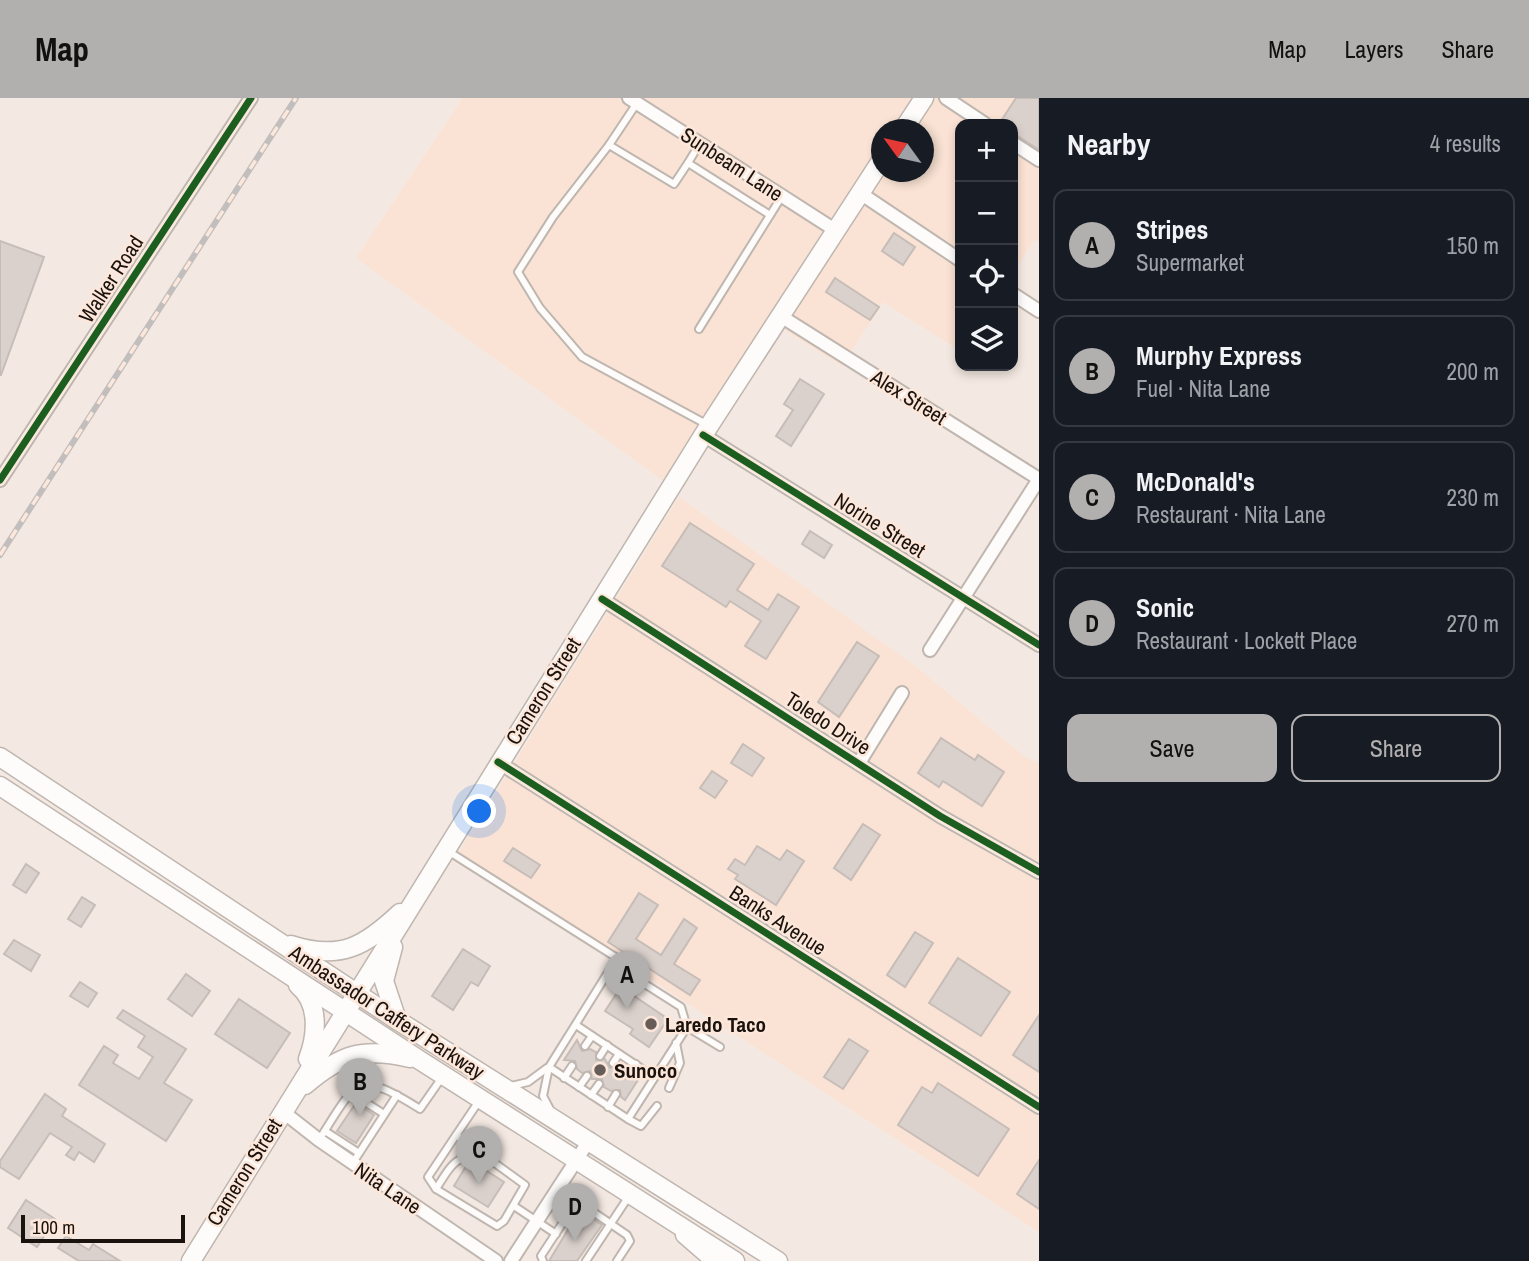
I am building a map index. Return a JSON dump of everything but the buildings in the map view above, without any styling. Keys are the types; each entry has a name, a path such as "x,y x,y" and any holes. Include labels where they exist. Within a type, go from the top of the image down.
{"main road":[{"path":"911,119 925,98"},
{"name":"Cameron Street","path":"191,1261 706,430 871,176"},
{"name":"Ambassador Caffery Parkway","path":"0,757 397,1020 590,1139 778,1261"},
{"name":"Ambassador Caffery Parkway","path":"0,786 421,1061 736,1261"},
{"path":"273,939 317,952 353,948 370,939 415,898"},
{"path":"397,1020 384,981 398,927"},
{"path":"272,962 304,990 313,1006 316,1027 291,1097"},
{"path":"291,1097 336,1061 355,1054 378,1052 421,1061"},
{"path":"650,1206 714,1261"}],"street":[{"name":"Walker Road","path":"0,480 6,458 251,98"},
{"path":"946,98 978,119"},
{"name":"Sunbeam Lane","path":"633,100 835,230"},
{"path":"1018,146 1039,160"},
{"path":"860,193 955,257"},
{"path":"1018,297 1039,312"},
{"name":"Alex Street","path":"779,315 1039,479"},
{"name":"Norine Street","path":"706,430 1039,645"},
{"path":"930,649 1039,479"},
{"name":"Toledo Drive","path":"601,599 940,816 1039,872"},
{"path":"859,763 902,693"},
{"name":"Banks Avenue","path":"498,762 1039,1107"},
{"name":"Nita Lane","path":"291,1097 322,1136 496,1261"},
{"path":"511,1261 590,1139"}],"lane":[{"path":"633,100 609,145 553,217 518,272 540,308 582,357 706,430"},
{"path":"609,145 674,184 700,144"},
{"path":"688,163 770,215"},
{"path":"698,329 782,196"},
{"path":"445,850 617,958 549,1067 543,1096 554,1117"},
{"path":"615,965 681,1007 687,1027 720,1047"},
{"path":"576,1025 654,1077"},
{"path":"628,1119 687,1027"},
{"path":"586,1046 592,1036"},
{"path":"669,1088 680,1063 676,1043"},
{"path":"600,1056 607,1045"},
{"path":"612,1063 619,1054"},
{"path":"629,1074 636,1065"},
{"path":"564,1078 572,1066"},
{"path":"503,1086 517,1087 549,1067"},
{"path":"549,1067 640,1126 657,1106"},
{"path":"322,1136 351,1093 366,1083 386,1088 421,1109 444,1075"},
{"path":"579,1087 587,1076"},
{"path":"591,1095 599,1084"},
{"path":"351,1093 384,1114"},
{"path":"608,1107 616,1094"},
{"path":"356,1158 373,1124 397,1095"},
{"path":"456,1135 504,1167 525,1185 514,1206 497,1226 436,1189 428,1177 456,1135 481,1098"},
{"path":"343,1105 351,1110"},
{"path":"334,1118 342,1123"},
{"path":"436,1189 452,1164 461,1158 476,1156 504,1167"},
{"path":"586,1261 631,1193"},
{"path":"543,1261 541,1256 575,1205 583,1205 627,1234 630,1241 617,1261"},
{"path":"514,1206 556,1234"}],"shaded area":[{"path":"463,98 1039,98 1039,242 1034,240 1018,266 1018,119 955,119 955,348 883,302 842,366 767,319 665,482 356,258"},
{"path":"679,497 918,668 1025,757 1039,763 1039,1232 458,854"}],"railway":[{"path":"0,555 296,98"}],"cycle path":[{"path":"0,480 251,98"},
{"path":"703,435 1039,645"},
{"path":"602,599 940,816 1039,872"},
{"path":"498,762 1039,1107"}],"place":[{"name":"Stripes","path":"627,1009"},
{"name":"Laredo Taco","path":"651,1024"},
{"name":"Sunoco","path":"600,1070"},
{"name":"Murphy Express","path":"360,1116"},
{"name":"McDonald's","path":"479,1184"},
{"name":"Sonic","path":"575,1241"}]}
